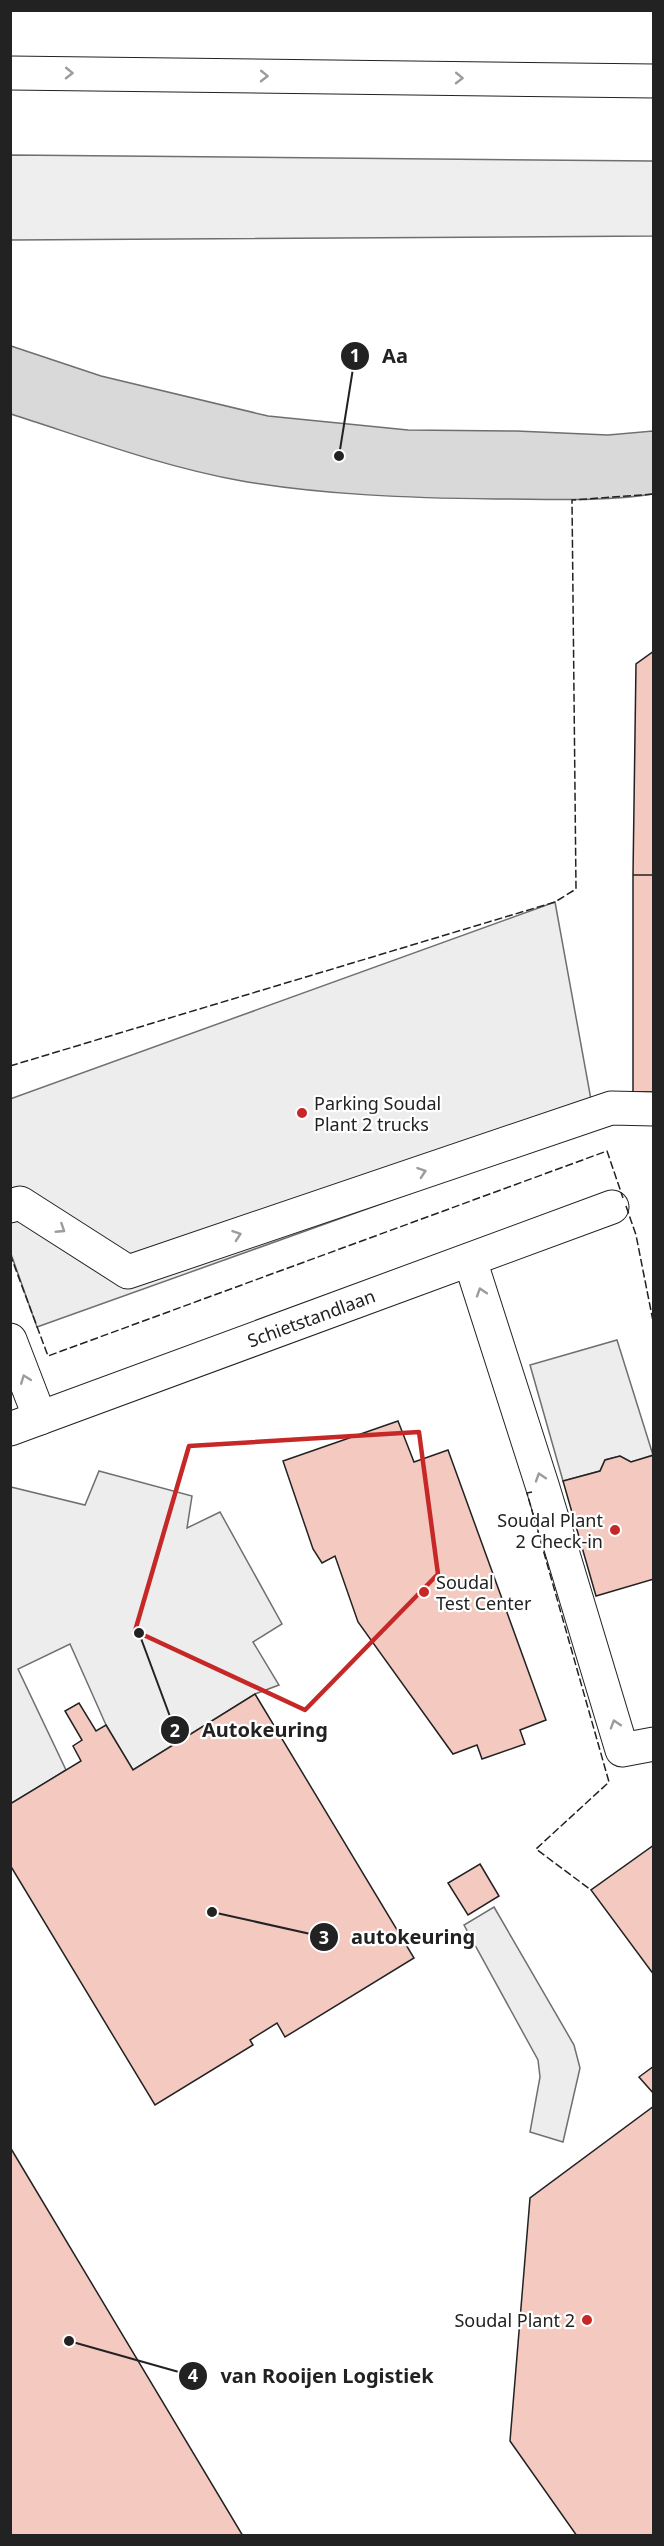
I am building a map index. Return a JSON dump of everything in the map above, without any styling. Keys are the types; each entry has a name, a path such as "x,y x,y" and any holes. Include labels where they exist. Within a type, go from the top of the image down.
{"main road":[{"path":"10,73 654,81"},
{"path":"10,1206 20,1203 128,1272 611,1108 654,1109"},
{"name":"Schietstandlaan","path":"25,1424 612,1207"},
{"path":"470,1260 543,1488 622,1750 654,1744"},
{"path":"10,1340 25,1424"}],"highlighted area":[{"path":"419,1432 438,1574 305,1710 135,1631 189,1446"}],"shaded area":[{"path":"11,155 653,161 653,236 11,240"},
{"path":"11,346 101,376 268,416 408,430 608,435 653,431 653,494 574,499 399,497 305,490 212,475 125,451 11,414"},
{"name":"Parking Soudal Plant 2 trucks","path":"555,902 596,1127 37,1327 11,1254 10,1099"},
{"path":"617,1340 653,1455 631,1462 620,1456 605,1460 600,1471 563,1481 530,1365"},
{"path":"99,1471 192,1496 187,1528 220,1512 282,1624 253,1642 279,1685 255,1694 133,1770 106,1725 70,1644 18,1669 66,1770 11,1804 11,1487 85,1505"},
{"path":"494,1907 574,2045 580,2068 563,2142 530,2132 540,2077 538,2060 464,1925"}],"building":[{"path":"654,651 654,875 633,875 636,664"},
{"path":"633,875 654,875 654,1092 633,1092"},
{"name":"Soudal Test Center","path":"398,1421 414,1462 448,1450 546,1720 520,1730 525,1744 482,1759 477,1745 453,1754 358,1622 335,1556 322,1563 313,1549 283,1461"},
{"name":"Soudal Plant 2 Check-in","path":"654,1455 654,1579 596,1596 563,1481 600,1471 605,1460 620,1456 631,1462"},
{"path":"255,1694 414,1958 285,2037 277,2023 250,2040 253,2045 155,2105 10,1865 10,1804 81,1761 73,1746 82,1740 65,1711 79,1703 96,1731 106,1725 133,1770"},
{"path":"654,1845 654,1975 591,1890"},
{"path":"480,1864 499,1896 468,1915 448,1883"},
{"path":"654,2066 654,2094 639,2077"},
{"name":"Soudal Plant 2","path":"654,2106 654,2536 577,2536 510,2441 530,2198"},
{"path":"10,2147 243,2536 10,2536"}],"fence":[{"path":"10,1066 555,902 576,889 572,500 654,494"},
{"path":"10,1254 48,1356 607,1151 623,1198"},
{"path":"626,1206 636,1235 654,1326"},
{"path":"532,1492 527,1493 609,1782 536,1849 591,1890"}],"place":[{"name":"Aa","path":"339,456"},
{"name":"Parking Soudal Plant 2 trucks","path":"302,1113"},
{"name":"Soudal Plant 2 Check-in","path":"615,1530"},
{"name":"Soudal Test Center","path":"424,1592"},
{"name":"Autokeuring","path":"139,1633"},
{"name":"autokeuring","path":"212,1912"},
{"name":"Soudal Plant 2","path":"587,2320"},
{"name":"van Rooijen Logistiek","path":"69,2341"}]}
